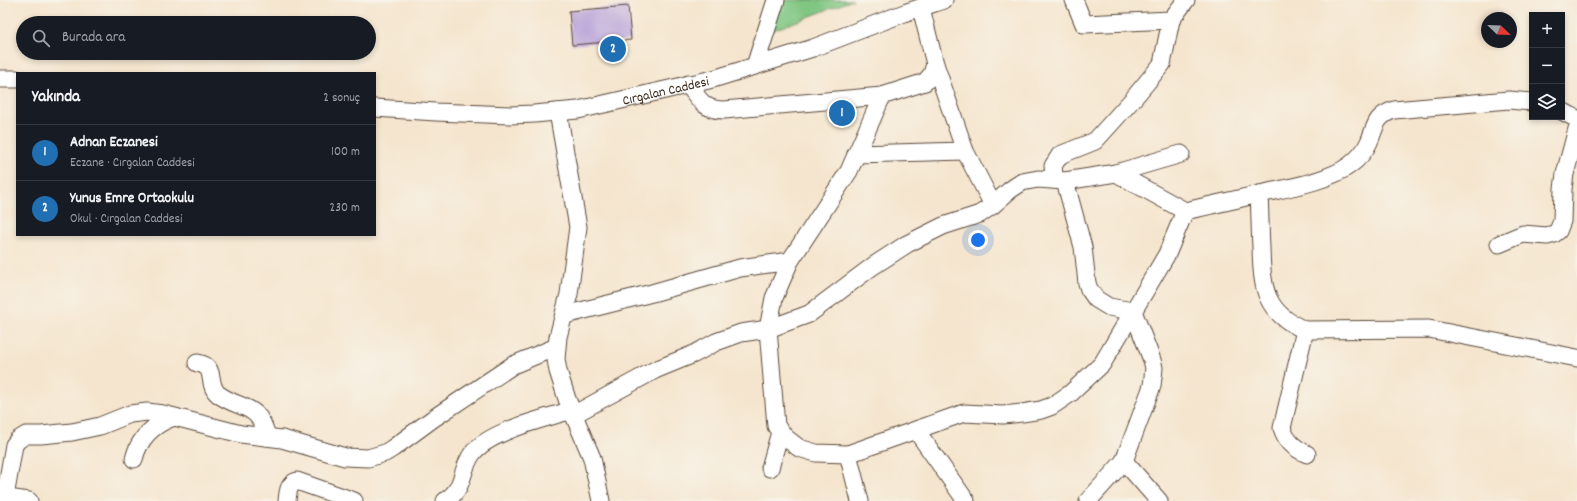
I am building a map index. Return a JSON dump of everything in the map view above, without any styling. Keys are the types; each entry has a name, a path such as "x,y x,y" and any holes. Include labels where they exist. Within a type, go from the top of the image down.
{"street":[{"path":"755,66 776,0"},
{"name":"Cırgalan Caddesi","path":"376,108 510,115 558,112 597,106 755,66 813,48 944,0"},
{"path":"1074,0 1084,24 1172,20"},
{"path":"1133,311 1109,307 1096,299 1089,289 1083,247 1060,181 1054,175 1053,166 1060,155 1094,140 1133,99 1162,64 1172,20 1186,0"},
{"path":"921,8 935,64 965,151 993,206"},
{"path":"688,84 702,104 718,110 882,96 925,82 932,74 935,64"},
{"path":"0,79 16,79"},
{"path":"882,96 849,171 790,261 774,298 768,329 776,426 792,443 808,451 848,454 964,413 1016,414 1032,412 1052,406 1071,393 1102,364 1167,254 1185,211"},
{"path":"1116,173 1185,211 1305,184 1341,171 1356,160 1366,148 1375,123 1388,112 1394,110 1496,101 1515,100 1529,102"},
{"path":"558,112 578,227 565,315 556,347 558,371 592,458 601,501"},
{"path":"1565,113 1577,119"},
{"path":"1499,244 1523,234 1547,236 1554,234 1558,230 1562,221 1565,174 1577,129"},
{"path":"856,154 965,151"},
{"path":"445,501 456,491 463,478 469,459 484,442 500,434 573,412 655,370 694,354 716,342 741,333 768,329 809,314 890,254 943,226 980,214 993,206 1010,190 1022,182 1038,179 1060,181 1116,173 1181,154"},
{"path":"1259,194 1261,272 1265,292 1282,316 1297,326 1306,330 1429,329 1577,358"},
{"path":"565,315 652,293 740,268 790,261"},
{"path":"1088,501 1124,461 1152,386 1154,377 1152,360 1133,311"},
{"path":"1306,330 1282,428 1289,442 1307,454"},
{"path":"29,501 2,497 14,445 22,437 57,434 86,429 138,412 155,412 241,434 282,439 344,457 360,459 377,456 393,448 434,418 513,365 556,347"},
{"path":"197,363 208,368 213,387 218,394 254,412 261,421 266,437"},
{"path":"134,459 137,447 146,434 159,424 174,418"},
{"path":"916,430 966,501"},
{"path":"770,468 780,432"},
{"path":"848,454 860,501"},
{"path":"1124,461 1159,501"},
{"path":"286,501 289,487 297,481 354,501"}],"green space":[{"path":"775,0 853,0 763,34"}],"building":[{"path":"628,6 631,40 572,45 569,11"}],"place":[{"name":"Yunus Emre Ortaokulu","path":"613,49"},
{"name":"Adnan Eczanesi","path":"842,113"}]}
